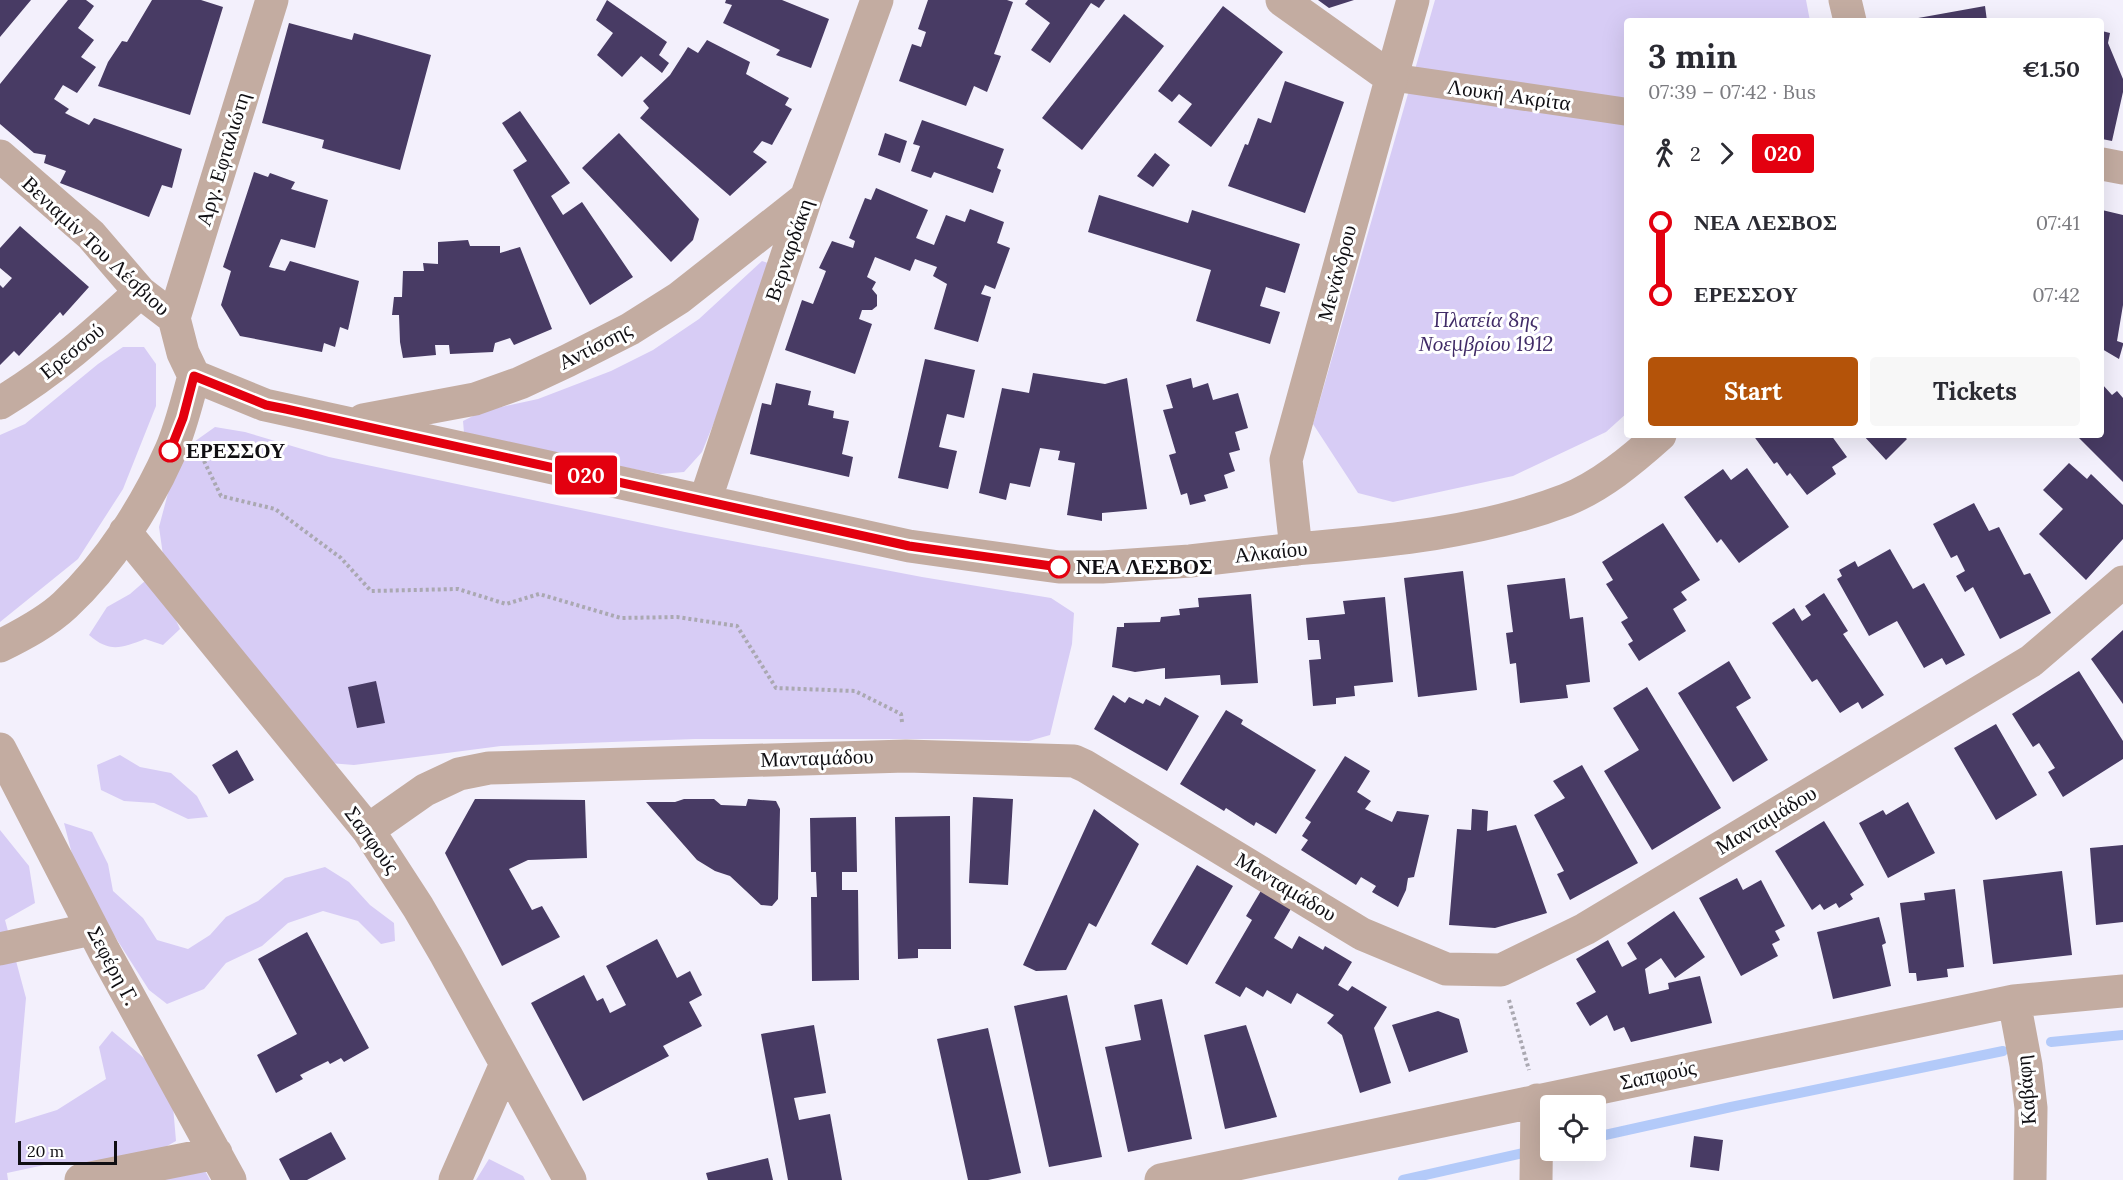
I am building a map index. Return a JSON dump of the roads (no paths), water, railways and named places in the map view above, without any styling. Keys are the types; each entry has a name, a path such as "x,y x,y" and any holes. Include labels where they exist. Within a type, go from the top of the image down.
{"street":[{"name":"Αργ. Εφταλιώτη","path":"174,318 272,0"},
{"name":"Βερναρδάκη","path":"705,501 806,198 877,0"},
{"path":"1282,0 1390,77"},
{"name":"Μενάνδρου","path":"1296,549 1286,460 1413,0"},
{"path":"1845,0 1849,18"},
{"name":"Λουκή Ακρίτα","path":"1390,77 1624,111"},
{"name":"Βενιαμίν Του Λέσβιου","path":"0,156 91,235 140,292 174,318 183,352 194,376"},
{"path":"2104,164 2123,168"},
{"name":"Αντίσσης","path":"350,423 475,399 520,383 567,361 630,329 679,298 806,198"},
{"name":"Ερεσσού","path":"0,403 29,386 88,340 140,292"},
{"path":"0,646 28,632 64,606 98,570 148,494 170,451 183,418 194,376"},
{"name":"Αλκαίου","path":"194,376 266,405 909,546 1059,567 1102,567 1190,561 1416,537 1505,519 1567,499 1586,489 1632,459 1656,438"},
{"name":"Σαπφούς","path":"125,532 368,830 418,907 570,1180"},
{"name":"Μανταμάδου","path":"368,830 425,790 459,774 489,768 906,756 1068,761 1079,763 1362,934 1446,969 1501,970 1585,929 2031,661 2123,582"},
{"name":"Σεφέρη Γ.","path":"0,749 92,929 223,1167"},
{"path":"0,949 92,929"},
{"name":"Σαπφούς","path":"1161,1180 1259,1169 1537,1113 2014,1001 2123,991"},
{"name":"Καβάφη","path":"2014,1001 2026,1065 2031,1108 2030,1180"},
{"path":"455,1180 506,1064"},
{"path":"1536,1180 1537,1113"},
{"path":"81,1180 223,1167"}],"waterway":[{"path":"2051,1042 2123,1035"},
{"path":"1606,1135 2003,1051"},
{"path":"1403,1180 1532,1151"}],"place":[{"name":"ΕΡΕΣΣΟΥ","path":"170,451"},
{"name":"ΝΕΑ ΛΕΣΒΟΣ","path":"1059,567"}],"park label":[{"name":"Πλατεία 8ης Νοεμβρίου 1912","path":"1486,332"}]}
